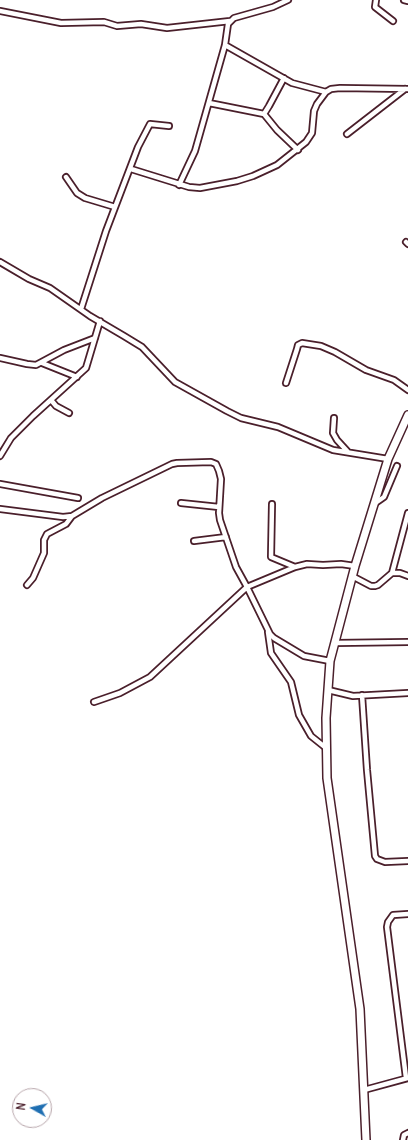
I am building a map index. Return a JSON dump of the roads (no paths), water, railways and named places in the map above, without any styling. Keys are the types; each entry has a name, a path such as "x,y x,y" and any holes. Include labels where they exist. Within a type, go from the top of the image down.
{"main road":[{"path":"366,1140 360,1009 327,778 326,718 330,662 352,576 388,459 408,415"}],"street":[{"path":"0,11 61,23 104,22 117,26 141,24 167,28 230,21 234,18 273,7 288,0"},
{"path":"376,0 375,7 393,21"},
{"path":"404,0 408,1"},
{"path":"179,184 195,151 225,45 228,24 230,21"},
{"path":"225,45 299,86 326,92"},
{"path":"264,114 284,78"},
{"path":"131,169 179,184 200,188 253,176 276,165 298,150 306,142 312,133 314,111 317,104 326,92 331,89 407,89"},
{"path":"347,134 407,89"},
{"path":"209,103 264,114 277,130 298,150"},
{"path":"81,309 106,230 131,169 138,147 150,124 169,126"},
{"path":"66,177 78,193 85,198 115,207"},
{"path":"0,262 29,279 50,288 142,347 175,382 227,411 241,418 278,427 333,450 388,459"},
{"path":"0,456 11,438 86,368 100,321"},
{"path":"0,358 36,365 64,350 95,338"},
{"path":"286,383 298,345 302,343 321,346 336,352 366,370 394,380 408,390"},
{"path":"42,363 77,377"},
{"path":"51,400 56,406 69,412"},
{"path":"334,418 333,433 348,452"},
{"path":"27,585 33,578 44,553 44,540 47,534 66,524 72,516 102,498 177,463 211,462 216,464 221,479 219,507 220,520 236,567 268,630 274,638 299,654 330,662"},
{"path":"374,504 384,497 397,466"},
{"path":"0,484 78,498"},
{"path":"181,503 219,507"},
{"path":"272,504 271,557 296,567"},
{"path":"0,509 63,517 72,516"},
{"path":"352,576 371,586 374,586 378,585 392,573 408,513"},
{"path":"194,542 226,537"},
{"path":"94,702 120,693 150,677 247,588 296,567 312,564 323,566 340,564 355,566"},
{"path":"392,573 400,573 408,576"},
{"path":"268,630 271,653 291,682 299,715 311,736 326,748"},
{"path":"335,643 408,642"},
{"path":"328,690 346,695 408,693"},
{"path":"362,694 375,856 377,859 384,862 408,861"},
{"path":"364,1090 407,1078 387,927 388,922 393,915 408,914"},
{"path":"403,1140 404,1135 408,1133"}]}
